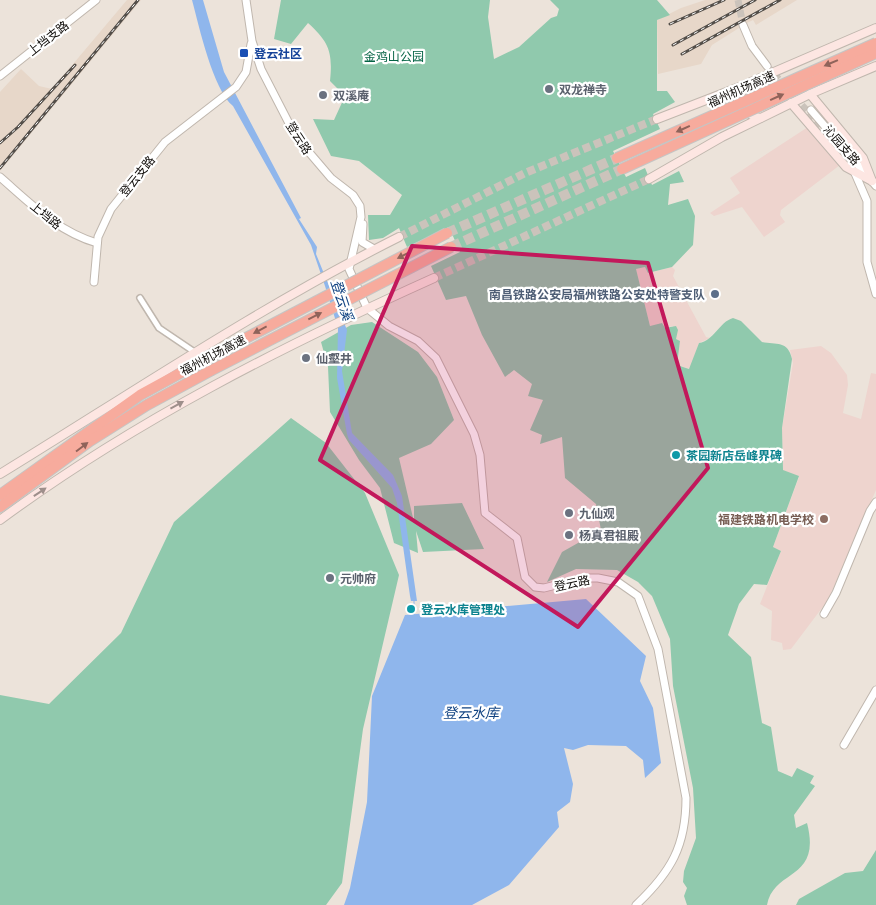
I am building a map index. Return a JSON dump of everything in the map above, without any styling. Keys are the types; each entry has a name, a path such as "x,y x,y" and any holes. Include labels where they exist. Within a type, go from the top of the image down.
{"highway":[{"name":"福州机场高速","path":"617,158 876,43"},
{"name":"福州机场高速","path":"622,169 876,53"},
{"name":"福州机场高速","path":"0,507 19,487 140,395 447,233"},
{"name":"福州机场高速","path":"0,494 19,487 147,405 451,247"},
{"path":"0,511 19,487"}],"main road":[{"path":"842,41 876,23"},
{"path":"657,119 756,80 842,41 876,28"},
{"path":"649,179 760,118 876,66"},
{"path":"756,80 743,90 740,100 747,113 760,118"},
{"path":"810,94 863,158 874,183"},
{"path":"791,104 846,167 874,183"},
{"path":"0,474 209,344 349,262 399,237"},
{"path":"0,520 141,425 277,351 434,278"}],"street":[{"name":"上垱支路","path":"0,76 96,0"},
{"name":"登云路","path":"246,0 252,41 263,75 300,142 331,178 355,198 362,212"},
{"path":"745,24 768,65"},
{"name":"登云支路","path":"94,282 100,229 111,209 161,146 233,90 244,75 252,41"},
{"name":"沁园支路","path":"811,110 874,183"},
{"path":"854,171 867,201 867,262 876,294"},
{"name":"上垱路","path":"0,177 65,231 76,237 97,243"},
{"path":"362,212 362,242 374,249"},
{"path":"349,262 362,212"},
{"name":"登云路","path":"349,262 350,273 367,308 389,326 418,341 439,362 476,440 485,513 517,538 524,575 529,582 535,587 544,588 584,578 606,579 630,588 641,602 658,649 686,798 686,815 682,842 670,867 660,882 636,905"},
{"path":"140,298 159,328 196,352"},
{"path":"824,614 836,593 870,511 876,502"},
{"path":"844,745 876,690"}],"highlighted area":[{"path":"412,246 648,263 708,468 578,627 320,460"}],"shaded area":[{"path":"127,0 141,0 0,171 0,92 21,69 39,86 52,89"},
{"path":"705,0 797,0 756,25 753,20 747,23 712,45 701,64 658,74 657,20 681,8"},
{"path":"808,127 840,165 781,210 780,215 785,222 764,237 742,207 714,216 710,213 740,193 730,178"},
{"path":"645,267 649,273 672,267 675,270 673,276 706,337 710,338 699,343 690,369 677,365 680,341 676,339 673,326 665,328 650,326 636,269"},
{"name":"福建铁路机电学校","path":"821,346 831,353 847,375 848,385 843,413 861,419 871,373 876,374 876,490 828,600 791,649 783,650 782,643 771,640 772,611 760,604 781,551 773,547 799,477 783,471 782,428 793,363 790,350"}],"green space":[{"name":"金鸡山公园","path":"281,0 490,0 488,17 494,59 519,47 551,18 557,16 559,9 550,0 657,0 670,15 657,20 657,91 667,91 675,102 653,114 660,129 613,151 626,177 645,168 652,185 679,171 684,182 670,184 668,205 688,199 695,216 693,245 672,267 648,273 645,267 636,269 650,326 662,323 665,328 676,326 678,330 676,339 680,341 677,365 689,369 699,343 709,339 724,323 733,318 741,321 762,342 784,346 788,349 792,359 782,428 783,470 799,476 773,547 781,551 767,585 754,584 739,604 728,635 751,657 762,723 771,727 778,771 792,777 797,768 814,776 810,783 815,786 794,815 796,828 807,823 810,842 808,855 803,865 771,893 767,905 687,905 684,896 687,888 683,882 684,871 696,838 693,788 673,686 670,639 652,596 638,582 617,570 576,569 547,582 562,552 601,530 596,504 565,478 562,437 540,444 542,435 530,430 543,400 528,396 532,384 514,370 505,377 482,335 466,296 446,300 431,266 460,252 449,227 407,247 399,228 383,238 369,240 368,215 390,215 402,195 359,161 331,156 313,119 334,120 345,96 330,81 331,62 328,48 321,36 308,23 291,44 274,39"},
{"path":"372,322 418,352 437,377 454,420 431,444 399,458 414,522 414,506 462,503 484,549 423,552 416,531 418,553 394,543 380,488 359,460 330,412 328,367 321,342 351,325"},
{"path":"291,418 326,443 365,493 399,575 363,729 342,883 326,905 0,905 0,695 49,704 121,633 174,522"},
{"path":"876,850 876,905 796,905 799,899 845,873 863,871"}],"water":[{"path":"192,0 203,0 224,72 301,218 299,219 317,247 316,254 347,330 342,371 352,433 393,475 402,496 417,601 411,601 397,503 392,488 349,440 347,434 337,378 338,328 311,245 233,106 219,86 208,57"},
{"name":"登云水库","path":"586,599 646,656 640,681 653,708 661,763 645,778 643,760 626,746 588,745 573,750 564,748 573,784 570,802 557,812 559,827 509,885 472,905 344,905 350,888 367,802 372,696 405,615"}],"waterway":[{"name":"登云溪","path":"414,601 414,615"}],"tunnel":[{"path":"738,0 743,25"},
{"path":"767,66 824,130"},
{"path":"399,237 525,173 657,119"},
{"path":"447,233 617,158"},
{"path":"451,247 622,169"},
{"path":"434,278 649,179"}],"railway":[{"path":"0,168 138,0"},
{"path":"670,24 724,0"},
{"path":"673,45 755,0"},
{"path":"682,54 780,0"},
{"path":"0,143 18,127 75,65"}],"place":[{"name":"登云社区","path":"244,53"},
{"name":"双龙禅寺","path":"549,89"},
{"name":"双溪庵","path":"323,95"},
{"name":"南昌铁路公安局福州铁路公安处特警支队","path":"715,294"},
{"name":"仙壑井","path":"306,358"},
{"name":"茶园新店岳峰界碑","path":"676,455"},
{"name":"九仙观","path":"569,513"},
{"name":"福建铁路机电学校","path":"824,519"},
{"name":"杨真君祖殿","path":"569,535"},
{"name":"元帅府","path":"330,578"},
{"name":"登云水库管理处","path":"411,609"}]}
